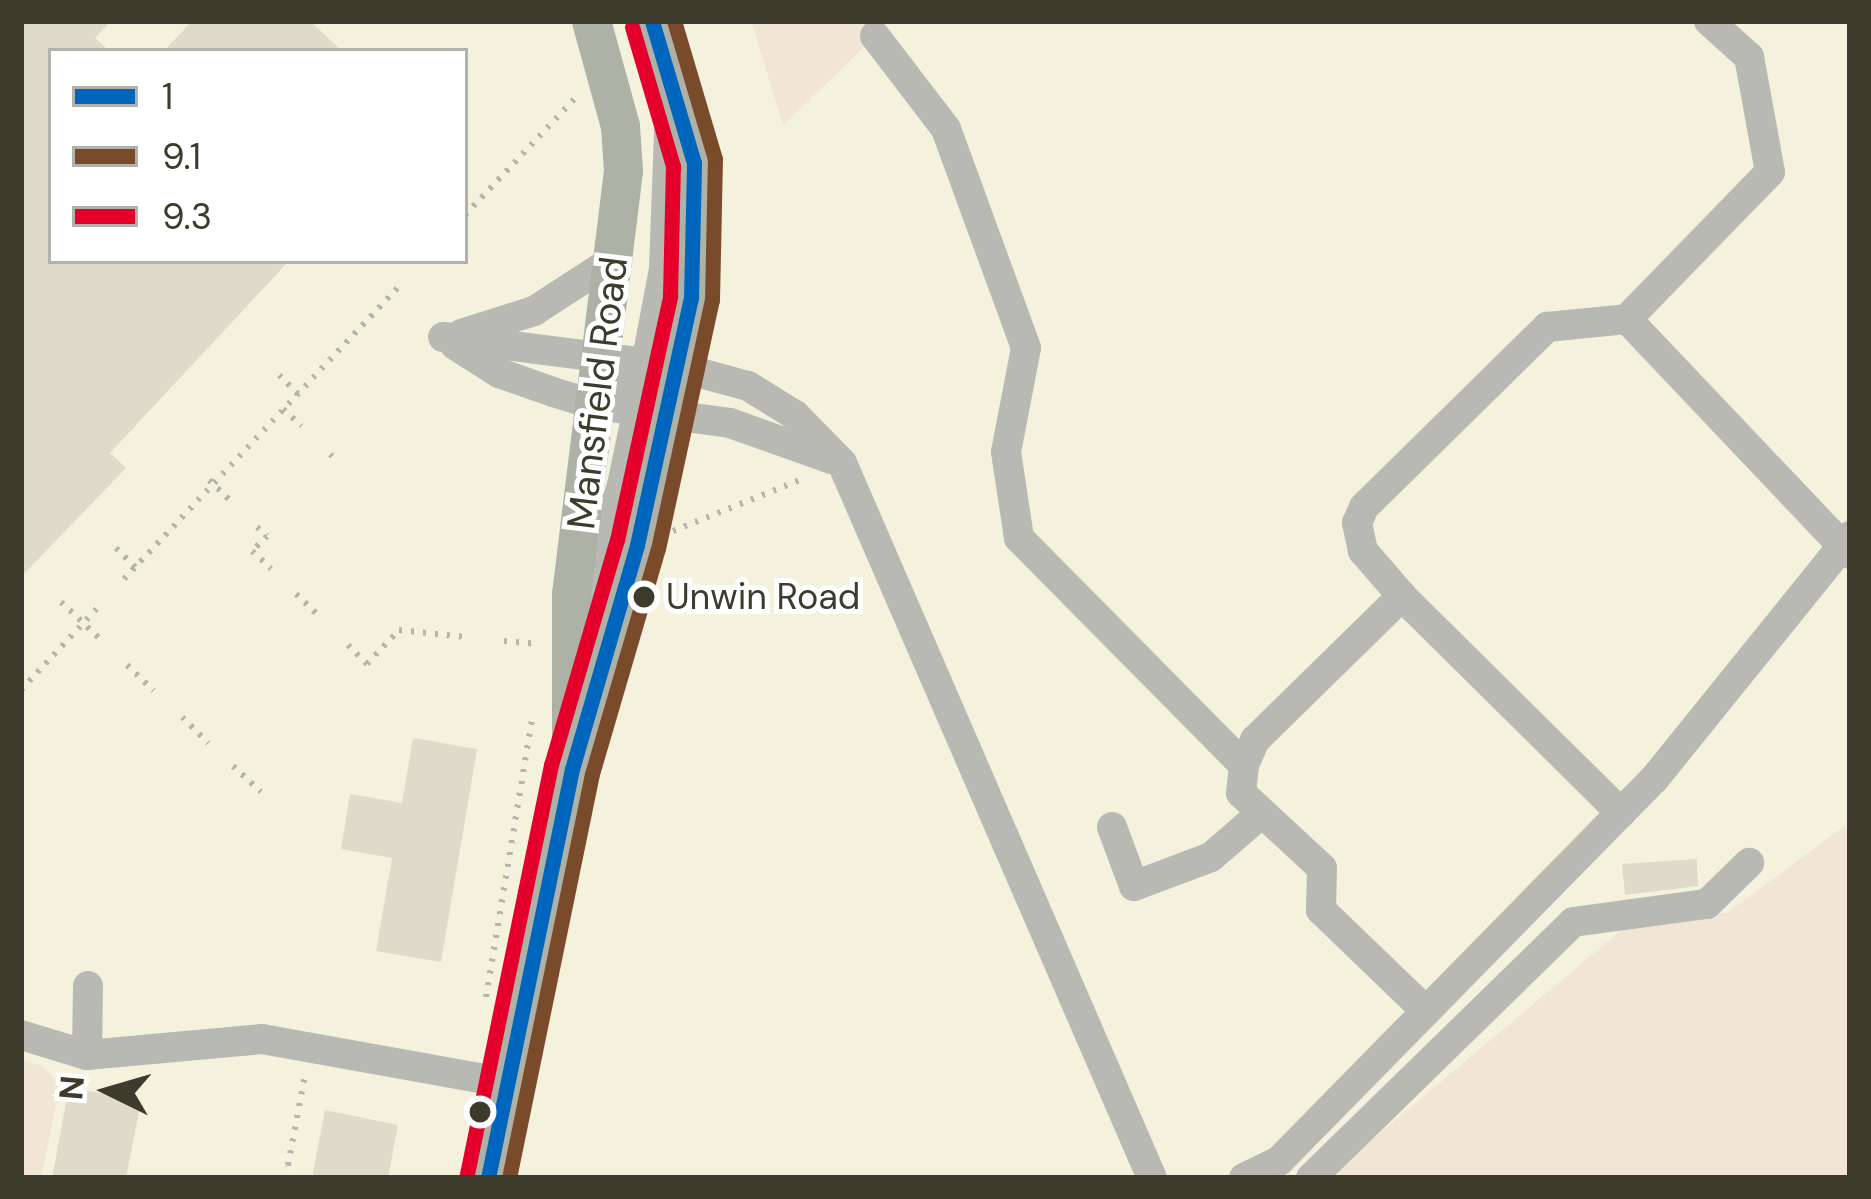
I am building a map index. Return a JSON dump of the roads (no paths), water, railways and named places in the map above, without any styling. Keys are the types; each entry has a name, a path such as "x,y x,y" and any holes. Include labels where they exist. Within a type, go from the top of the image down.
{"main road":[{"name":"Mansfield Road","path":"572,770 555,646 632,410 662,365 696,237 694,163 652,21"},
{"name":"Mansfield Road","path":"488,1178 572,770 637,545 632,410 600,360 616,258 623,170 602,25"}],"street":[{"path":"1621,813 1402,596 1363,551 1357,524 1364,507 1547,327 1627,319 1770,172 1749,57 1709,21"},
{"path":"875,36 946,129 1026,348 1006,452 1019,538 1244,765"},
{"path":"443,338 534,311 616,258"},
{"path":"1244,1178 1279,1161 1655,778 1848,545 1627,319"},
{"path":"443,338 662,365 748,386 795,415 842,463 1152,1178"},
{"path":"443,338 499,373 632,410 730,423 842,463"},
{"path":"632,410 633,384 662,365"},
{"path":"1402,596 1255,740 1244,765 1241,793 1322,868 1321,910 1426,1011"},
{"path":"1112,827 1134,886 1211,856 1262,812"},
{"path":"1311,1178 1573,922 1707,904 1749,863"},
{"path":"87,1055 88,986"},
{"path":"21,1035 87,1055 262,1039 507,1083"}],"place":[{"name":"Unwin Road","path":"644,597"}]}
